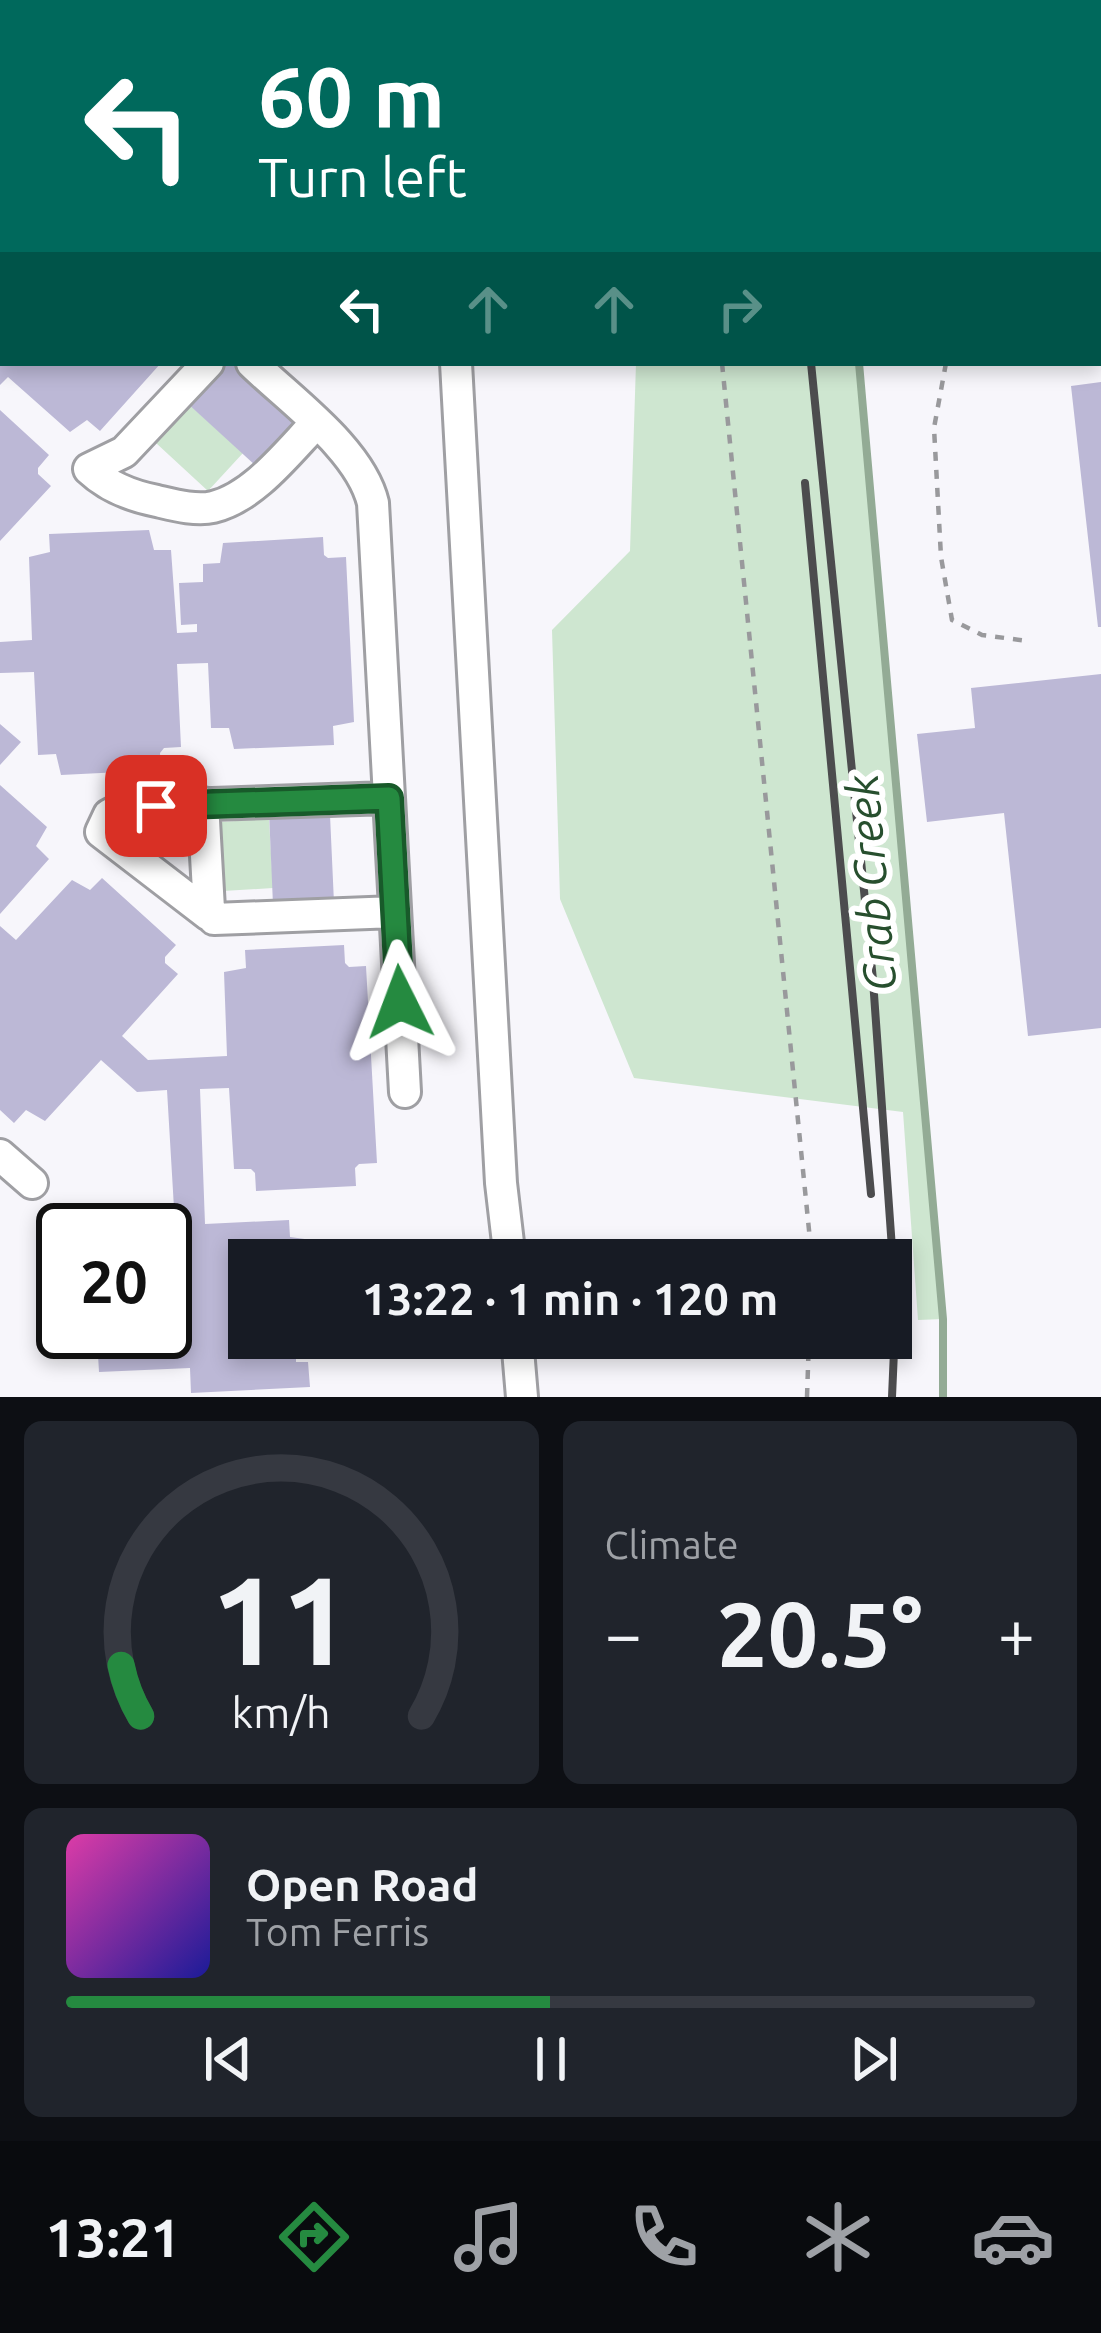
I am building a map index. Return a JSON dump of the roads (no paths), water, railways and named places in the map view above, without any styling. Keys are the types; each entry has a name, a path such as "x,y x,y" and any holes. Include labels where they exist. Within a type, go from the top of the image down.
{"lane":[{"path":"205,366 124,452 89,469 112,487 140,497 212,507 266,474 316,423"},
{"path":"255,366 358,468 374,503 405,1092"},
{"path":"456,366 508,1239"},
{"path":"389,798 124,807 109,815 101,832 220,921 395,912"},
{"path":"203,803 209,915"},
{"path":"0,1155 32,1183"},
{"path":"519,1359 522,1397"}],"waterway":[{"name":"Crab Creek","path":"859,366 943,1319 943,1397"}],"railway":[{"path":"811,366 873,980 896,1305 892,1397"},
{"path":"805,483 871,1194"}]}
